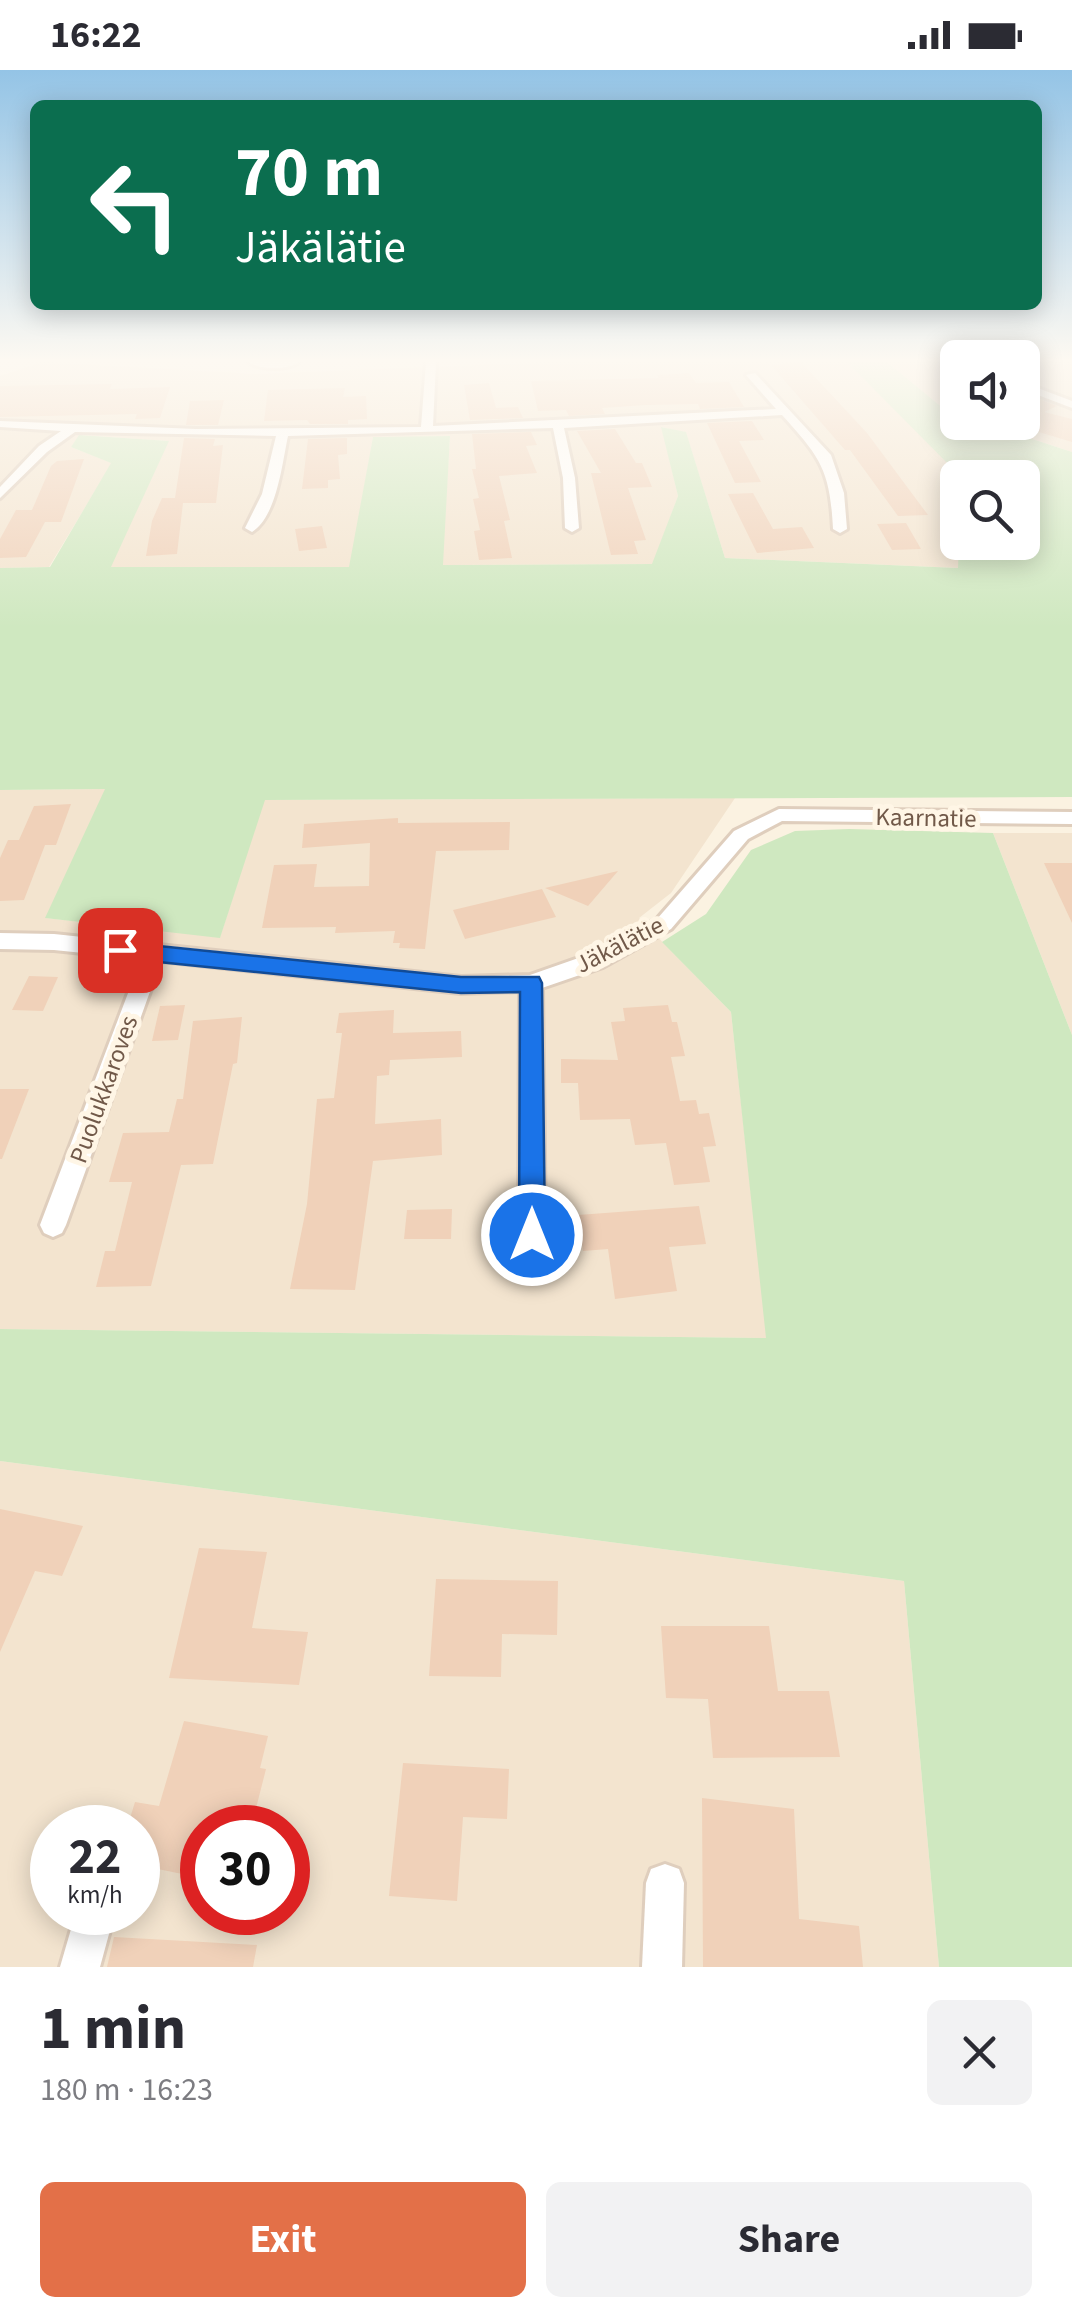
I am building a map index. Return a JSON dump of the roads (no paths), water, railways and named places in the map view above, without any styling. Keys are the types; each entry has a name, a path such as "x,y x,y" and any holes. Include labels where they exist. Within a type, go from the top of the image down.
{"street":[{"path":"0,494 42,451"},
{"path":"252,528 268,494 278,451"},
{"path":"563,451 572,528"},
{"path":"821,451 838,493 840,529"},
{"name":"Kaarnatie","path":"779,815 1072,818"},
{"name":"Jäkälätie","path":"0,941 54,942 461,985 531,983 595,961 664,924 741,835 779,815"},
{"name":"Puolukkaroves","path":"54,1225 153,954"},
{"path":"531,983 532,1235"},
{"path":"662,1967 664,1884"},
{"path":"80,1967 89,1935"}]}
